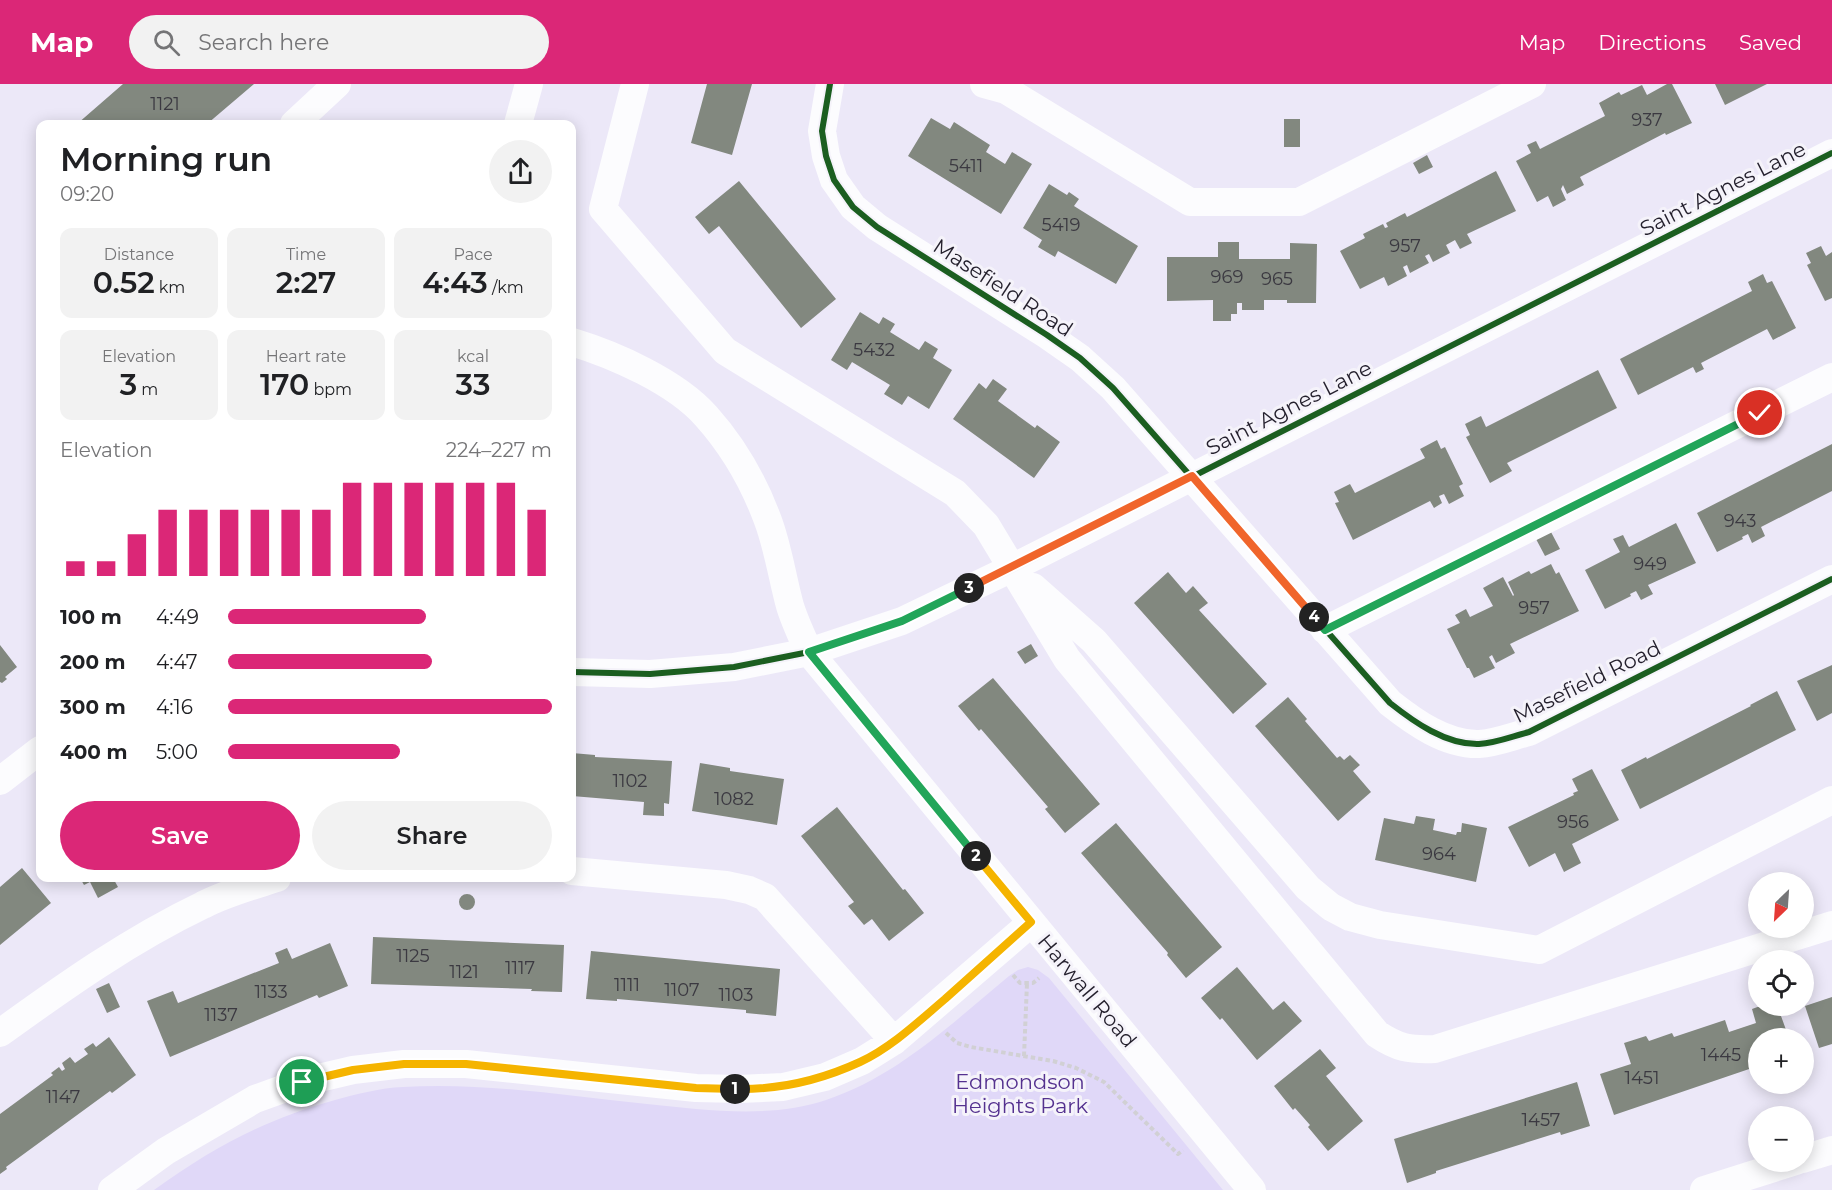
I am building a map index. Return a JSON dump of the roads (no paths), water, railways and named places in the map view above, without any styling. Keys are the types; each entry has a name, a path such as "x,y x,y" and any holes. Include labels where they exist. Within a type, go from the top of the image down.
{"street":[{"path":"298,120 337,84"},
{"path":"519,120 529,84"},
{"path":"635,84 603,209 725,351 955,493 986,525 1067,659 1377,1034 1396,1046 1416,1050 1435,1049 1832,925"},
{"name":"Masefield Road","path":"830,84 822,130 825,156 834,180 853,207 877,227 1080,358 1113,388 1390,703 1415,723 1448,738 1477,744 1530,732 1832,579"},
{"path":"984,84 1006,90 1190,202 1299,202 1532,84"},
{"name":"Saint Agnes Lane","path":"576,672 650,674 734,667 809,652 902,621 1832,153"},
{"name":"Harwall Road","path":"576,344 632,365 670,386 705,415 731,449 751,482 768,519 791,608 809,652 1252,1190"},
{"path":"1325,630 1832,376"},
{"path":"1011,568 1094,640 1308,888 1331,907 1350,917 1380,925 1539,950 1832,800"},
{"path":"0,781 36,753"},
{"path":"576,872 726,885 749,890 765,897 894,1041"},
{"path":"0,1033 82,974 142,937 205,904 266,882"},
{"path":"112,1190 166,1151 255,1100 302,1082 353,1070 404,1064 466,1064 696,1088 750,1089 783,1087 825,1077 862,1061 894,1041 1031,922"},
{"path":"1814,1156 1832,1150"},
{"path":"1704,1190 1761,1172"}],"park label":[{"name":"Edmondson Heights Park","path":"1020,1094"}]}
